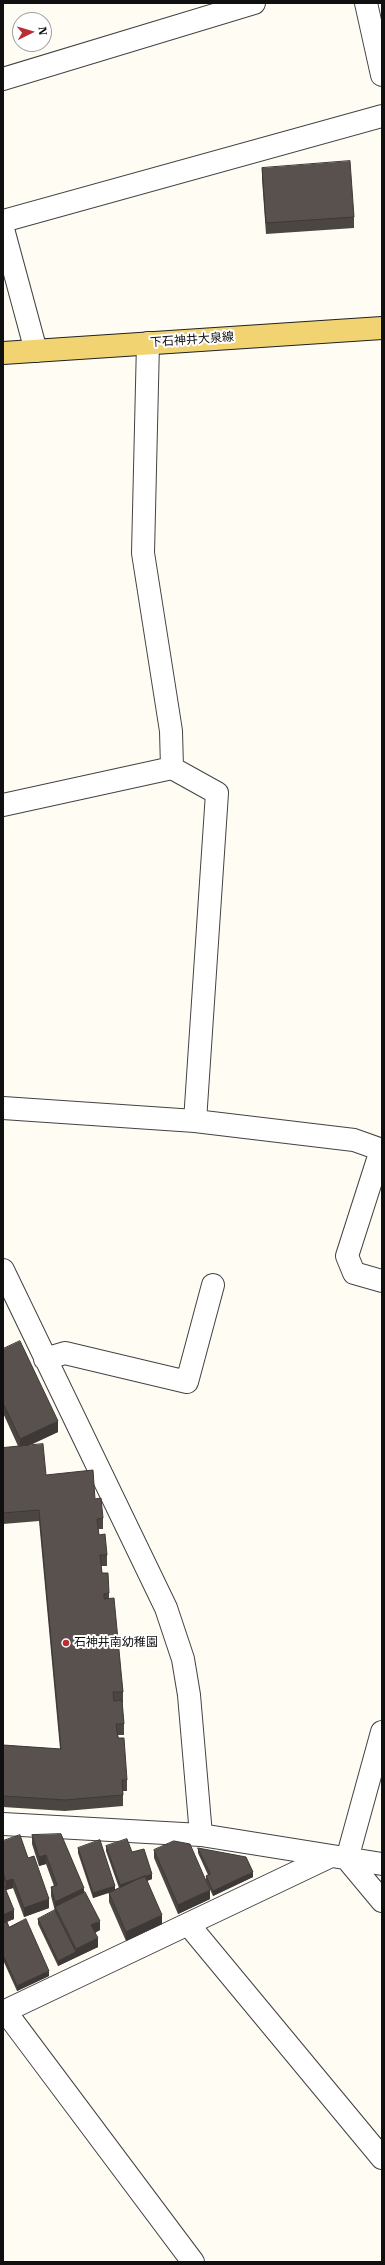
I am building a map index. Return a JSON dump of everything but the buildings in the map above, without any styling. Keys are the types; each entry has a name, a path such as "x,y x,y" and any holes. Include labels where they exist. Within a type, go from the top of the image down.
{"main road":[{"name":"下石神井大泉線","path":"3,353 382,328"}],"street":[{"path":"3,79 254,3"},
{"path":"366,3 377,25 382,75"},
{"path":"3,221 382,116"},
{"path":"3,229 36,350"},
{"path":"148,343 143,553 171,731 172,768"},
{"path":"3,805 172,768 217,794 195,1121"},
{"path":"3,1108 195,1121 354,1140 382,1150 347,1256 354,1273 382,1281"},
{"path":"3,1270 166,1608 183,1659 189,1695 201,1835"},
{"path":"45,1359 64,1353 187,1382 213,1285"},
{"path":"193,2262 4,2012 188,1924 338,1858 382,1732"},
{"path":"3,1824 201,1835 382,1864"},
{"path":"338,1858 382,1901"},
{"path":"188,1924 382,2158"}],"place":[{"name":"石神井南幼稚園","path":"66,1643"}]}
